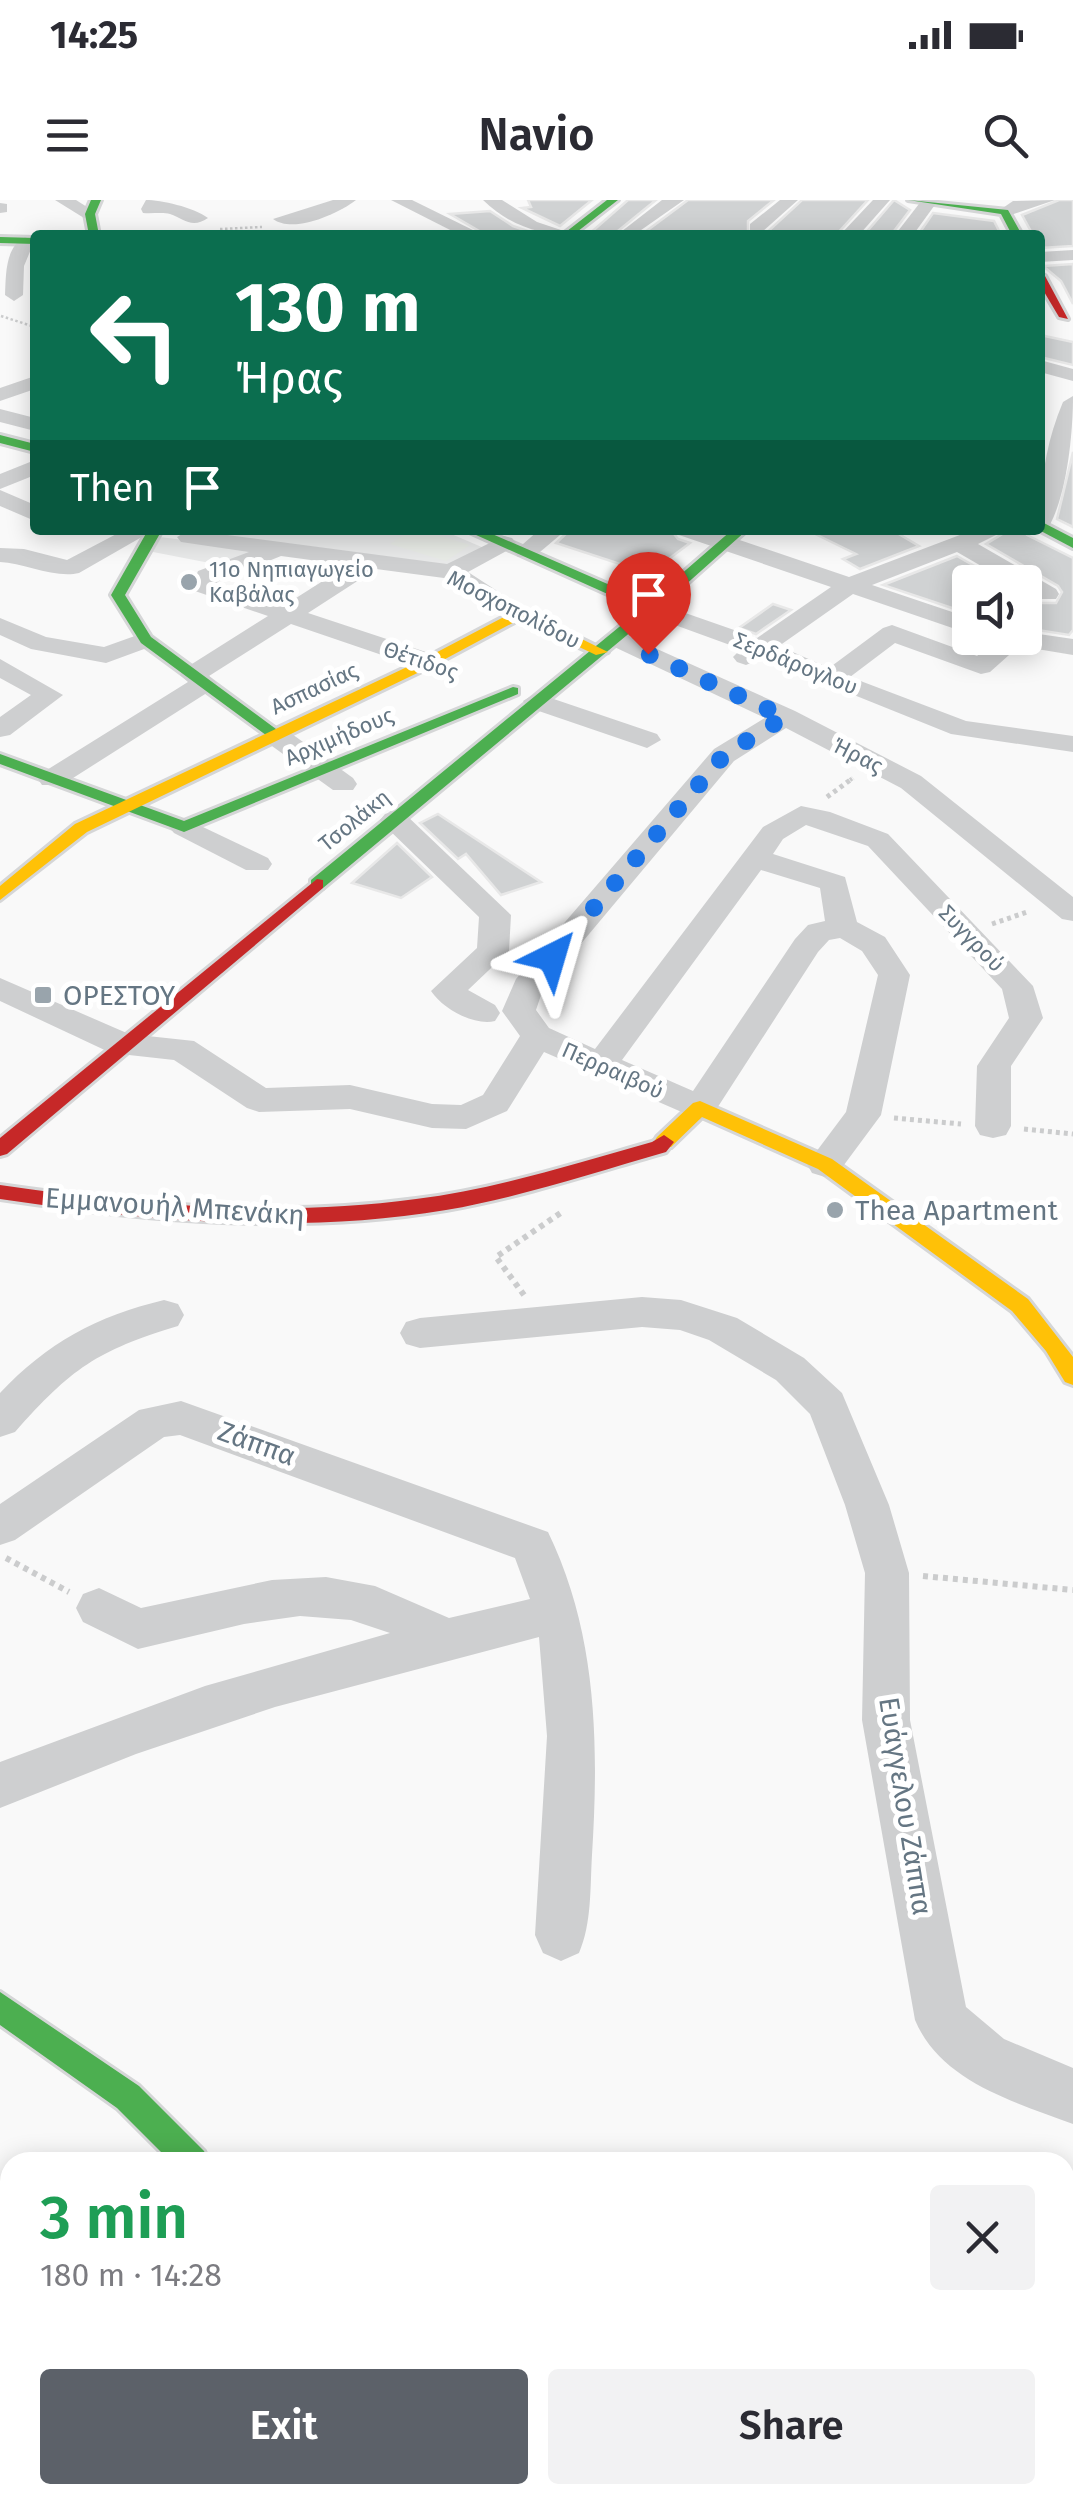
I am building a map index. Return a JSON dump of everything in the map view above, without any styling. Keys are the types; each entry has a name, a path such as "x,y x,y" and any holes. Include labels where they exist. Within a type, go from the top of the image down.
{"street":[{"path":"63,200 93,216"},
{"path":"154,200 149,209 176,209 184,218 200,218"},
{"path":"280,227 286,200"},
{"path":"280,227 348,200"},
{"path":"399,200 463,230"},
{"path":"491,200 531,226 547,230"},
{"path":"574,230 613,200"},
{"path":"630,230 659,207 676,200"},
{"path":"756,228 790,200"},
{"path":"853,230 882,200"},
{"path":"906,230 921,201 1006,212 1014,206 1047,200"},
{"path":"1006,212 1015,230"},
{"path":"300,219 328,230"},
{"path":"0,240 30,242 15,266 7,297"},
{"path":"1045,257 1073,255"},
{"path":"1045,283 1069,317"},
{"path":"1045,310 1069,317"},
{"path":"1045,367 1073,375"},
{"path":"0,395 30,384"},
{"path":"1045,509 1053,485 1059,423 1073,402"},
{"path":"0,415 30,424"},
{"path":"0,438 30,447"},
{"path":"0,482 30,469"},
{"path":"0,497 30,512"},
{"path":"1045,527 1073,544"},
{"path":"0,555 24,556 70,568 133,535"},
{"path":"152,535 118,595 146,640 334,777"},
{"name":"Σερδάρογλου","path":"484,535 652,608 962,728 1073,744"},
{"path":"451,572 543,535"},
{"path":"733,535 952,620"},
{"name":"Τσολάκη","path":"0,1147 395,820 524,696 609,646 733,535"},
{"path":"734,664 852,584 980,535"},
{"name":"Μοσχοπολίδου","path":"188,536 451,572 520,614 609,646"},
{"path":"958,543 1057,599"},
{"name":"Θέτιδος","path":"280,548 207,576 204,586 647,740"},
{"path":"52,779 372,561"},
{"name":"Ασπασίας","path":"0,895 81,828 520,614"},
{"path":"0,626 40,644 106,655 146,640"},
{"path":"832,679 892,634 981,666 994,655"},
{"path":"1042,643 1073,648"},
{"path":"0,665 40,644"},
{"name":"Ήρας","path":"609,646 785,717 911,782 1066,906"},
{"path":"0,665 50,695 0,730"},
{"name":"Αρχιμήδους","path":"184,827 334,777 524,696"},
{"path":"578,716 624,700"},
{"name":"Περραιβού","path":"700,1108 536,1036 519,1011 528,986 724,755 785,717"},
{"path":"0,760 184,827 257,864"},
{"path":"601,1066 773,833 800,815"},
{"name":"Συγγρού","path":"800,815 820,818 878,840 1018,986 1026,1018 994,1066 993,1126"},
{"path":"395,820 495,915 493,951 447,991 483,1013"},
{"path":"834,882 878,840"},
{"path":"756,859 834,882"},
{"path":"834,882 842,928"},
{"path":"825,1164 863,1115 894,974 884,953 866,935 842,928 819,932 806,946 700,1108 825,1164 1020,1305 1073,1376"},
{"path":"0,988 123,1044 182,1049 259,1100 350,1097 432,1116 466,1116 495,1103 536,1036"},
{"name":"Εμμανουήλ Μπενάκη","path":"0,1192 72,1203 298,1217 416,1207 525,1186 658,1147 700,1108"},
{"name":"Ευάγγελου Ζάππα","path":"420,1333 529,1305 680,1315 723,1329 790,1368 827,1406 868,1505 887,1573 886,1720 942,2020 968,2050 993,2066 1073,2096"},
{"path":"0,1420 54,1363 84,1341 121,1324 164,1315"},
{"name":"Ζάππα","path":"0,1527 154,1422 182,1418 532,1545 547,1573 558,1613"},
{"path":"98,1608 138,1630 293,1597 350,1599 404,1617 443,1638"},
{"path":"0,1786 96,1744 218,1702 443,1638 558,1613 566,1665 569,1829 561,1935"},
{"path":"0,2008 108,2080 185,2152"}],"path":[{"path":"0,316 30,325"},
{"path":"800,815 874,762"},
{"path":"967,932 1066,906"},
{"path":"529,1305 496,1257 577,1202"},
{"path":"0,1555 98,1608"},
{"path":"887,1573 1073,1590"}],"shaded area":[{"path":"188,535 454,535 484,548 457,566 284,543 225,566 148,551 160,537 184,540"},
{"path":"404,535 437,535 470,545 446,561 390,544"}],"building":[{"path":"528,200 592,200 560,226 522,208 531,207"},
{"path":"628,200 656,200 619,230 594,230"},
{"path":"688,200 774,200 748,221 748,230 648,230"},
{"path":"802,200 868,200 841,230 769,230"},
{"path":"894,200 910,210 895,230 868,230"},
{"path":"1059,200 1073,200 1073,246 1045,248 1045,230 1030,230 1022,215"},
{"path":"490,211 525,230 477,230 450,214"},
{"path":"933,213 994,221 998,230 921,230"},
{"path":"1073,264 1073,304 1061,281 1045,266"},
{"path":"1045,336 1073,342 1073,365 1045,358"},
{"path":"1073,452 1073,527 1057,519"},
{"path":"565,535 675,535 690,543 662,564 629,567 556,543"},
{"path":"817,535 900,535 919,546 860,569 843,559 856,554"},
{"path":"1001,535 1027,535 1073,558 1073,630 1069,635 1042,631 1042,603 1056,603 1062,592 1042,577 1042,565 1022,565 986,544"},
{"path":"957,556 973,565 952,565 952,608 883,585"},
{"path":"773,604 791,610 756,634 739,628"},
{"path":"438,814 541,882 501,895 466,854 458,859 420,823"},
{"path":"397,843 432,877 401,898 352,883"}],"traffic: fast":[{"path":"93,230 90,214 96,200"},
{"path":"574,230 613,200"},
{"path":"913,200 1005,212 1014,230"},
{"path":"0,240 30,241"},
{"path":"0,439 30,447"},
{"path":"1045,528 1073,544"},
{"path":"152,535 118,595 146,640 275,735"},
{"path":"483,535 651,608"},
{"path":"317,884 734,535"},
{"path":"0,759 184,827 513,691"},
{"path":"0,2007 128,2097 183,2152"}],"traffic: slow":[{"path":"0,895 81,828 429,662 520,614 601,652"},
{"path":"664,1142 700,1108 825,1164 1020,1305 1054,1345 1073,1376"}],"traffic: jam":[{"path":"1045,285 1064,317"},
{"path":"0,1149 317,884"},
{"path":"0,1192 155,1211 260,1216 365,1213 508,1189 659,1147 664,1142"}],"place":[{"name":"11ο Νηπιαγωγείο Καβάλας","path":"189,582"},
{"name":"ΟΡΕΣΤΟΥ","path":"43,995"},
{"name":"Thea Apartment","path":"835,1210"}],"route":[{"path":"552,957 724,755 785,717 648,654"}]}
